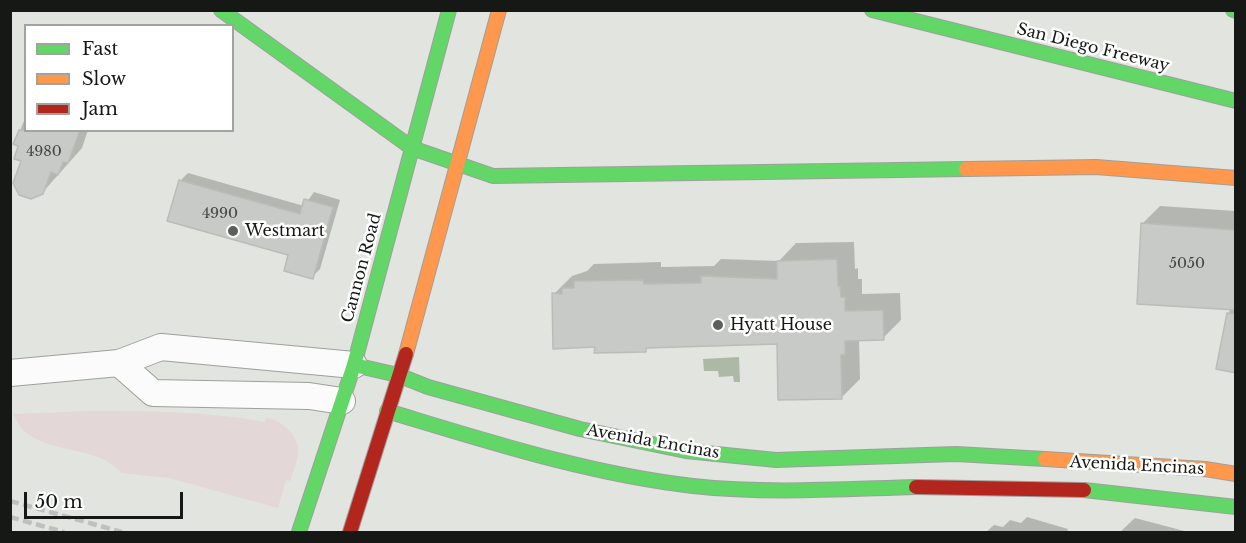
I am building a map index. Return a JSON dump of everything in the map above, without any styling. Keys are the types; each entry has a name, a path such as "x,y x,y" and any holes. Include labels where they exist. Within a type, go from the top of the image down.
{"main road":[{"path":"221,10 412,148 493,176 1096,167 1236,178"},
{"name":"Cannon Road","path":"299,532 354,365 449,10"},
{"path":"350,532 398,375 499,10"},
{"name":"San Diego Freeway","path":"872,10 1236,101"},
{"name":"Avenida Encinas","path":"354,365 398,375 431,387 580,429 686,451 776,460 956,454 1205,469 1236,474"},
{"name":"Avenida Encinas","path":"387,411 525,452 606,472 666,483 737,490 804,491 964,487 1077,489 1236,507"}],"street":[{"name":"Avenida Encinas","path":"10,373 119,363 161,347 354,365"},
{"path":"119,363 153,393 309,396 342,401"}],"shaded area":[{"path":"739,357 740,382 734,382 733,376 719,377 718,371 704,371 703,359"},
{"path":"89,411 199,414 265,422 266,418 271,419 281,424 294,437 298,447 297,459 290,481 286,480 278,508 169,478 121,473 112,464 100,458 34,438 22,428 13,414"}],"building":[{"path":"19,130 24,130 24,132 79,132 68,163 63,162 58,175 51,172 43,194 31,199 19,195 13,183 21,161 14,159 18,146 13,144"},
{"path":"179,180 300,214 304,199 333,207 313,279 284,271 288,255 167,221"},
{"path":"1141,223 1236,230 1236,310 1137,304"},
{"name":"Hyatt House","path":"837,259 838,286 840,286 841,297 845,297 845,311 883,310 884,340 845,341 845,355 841,355 842,399 778,400 777,344 646,348 646,352 594,353 595,347 553,349 552,293 562,294 562,288 574,288 574,281 643,280 644,284 701,283 701,276 777,279 777,261"},
{"path":"1227,313 1236,314 1236,373 1216,369"}],"railway":[{"path":"10,501 122,532"},
{"path":"10,517 64,532"}],"traffic: fast":[{"path":"221,10 412,148 493,176 966,169"},
{"path":"299,532 354,365 449,10"},
{"path":"872,10 1236,101"},
{"path":"354,365 398,375 428,387 580,429 686,451 776,460 956,454 1045,459"},
{"path":"387,411 576,465 654,481 749,490 916,487"},
{"path":"1084,490 1236,507"}],"traffic: slow":[{"path":"406,354 499,10"},
{"path":"966,169 1096,167 1236,178"},
{"path":"1045,459 1205,469 1236,474"}],"traffic: jam":[{"path":"350,532 406,354"},
{"path":"916,487 1084,490"}],"place":[{"name":"Westmart","path":"233,231"},
{"name":"Hyatt House","path":"718,325"}]}
